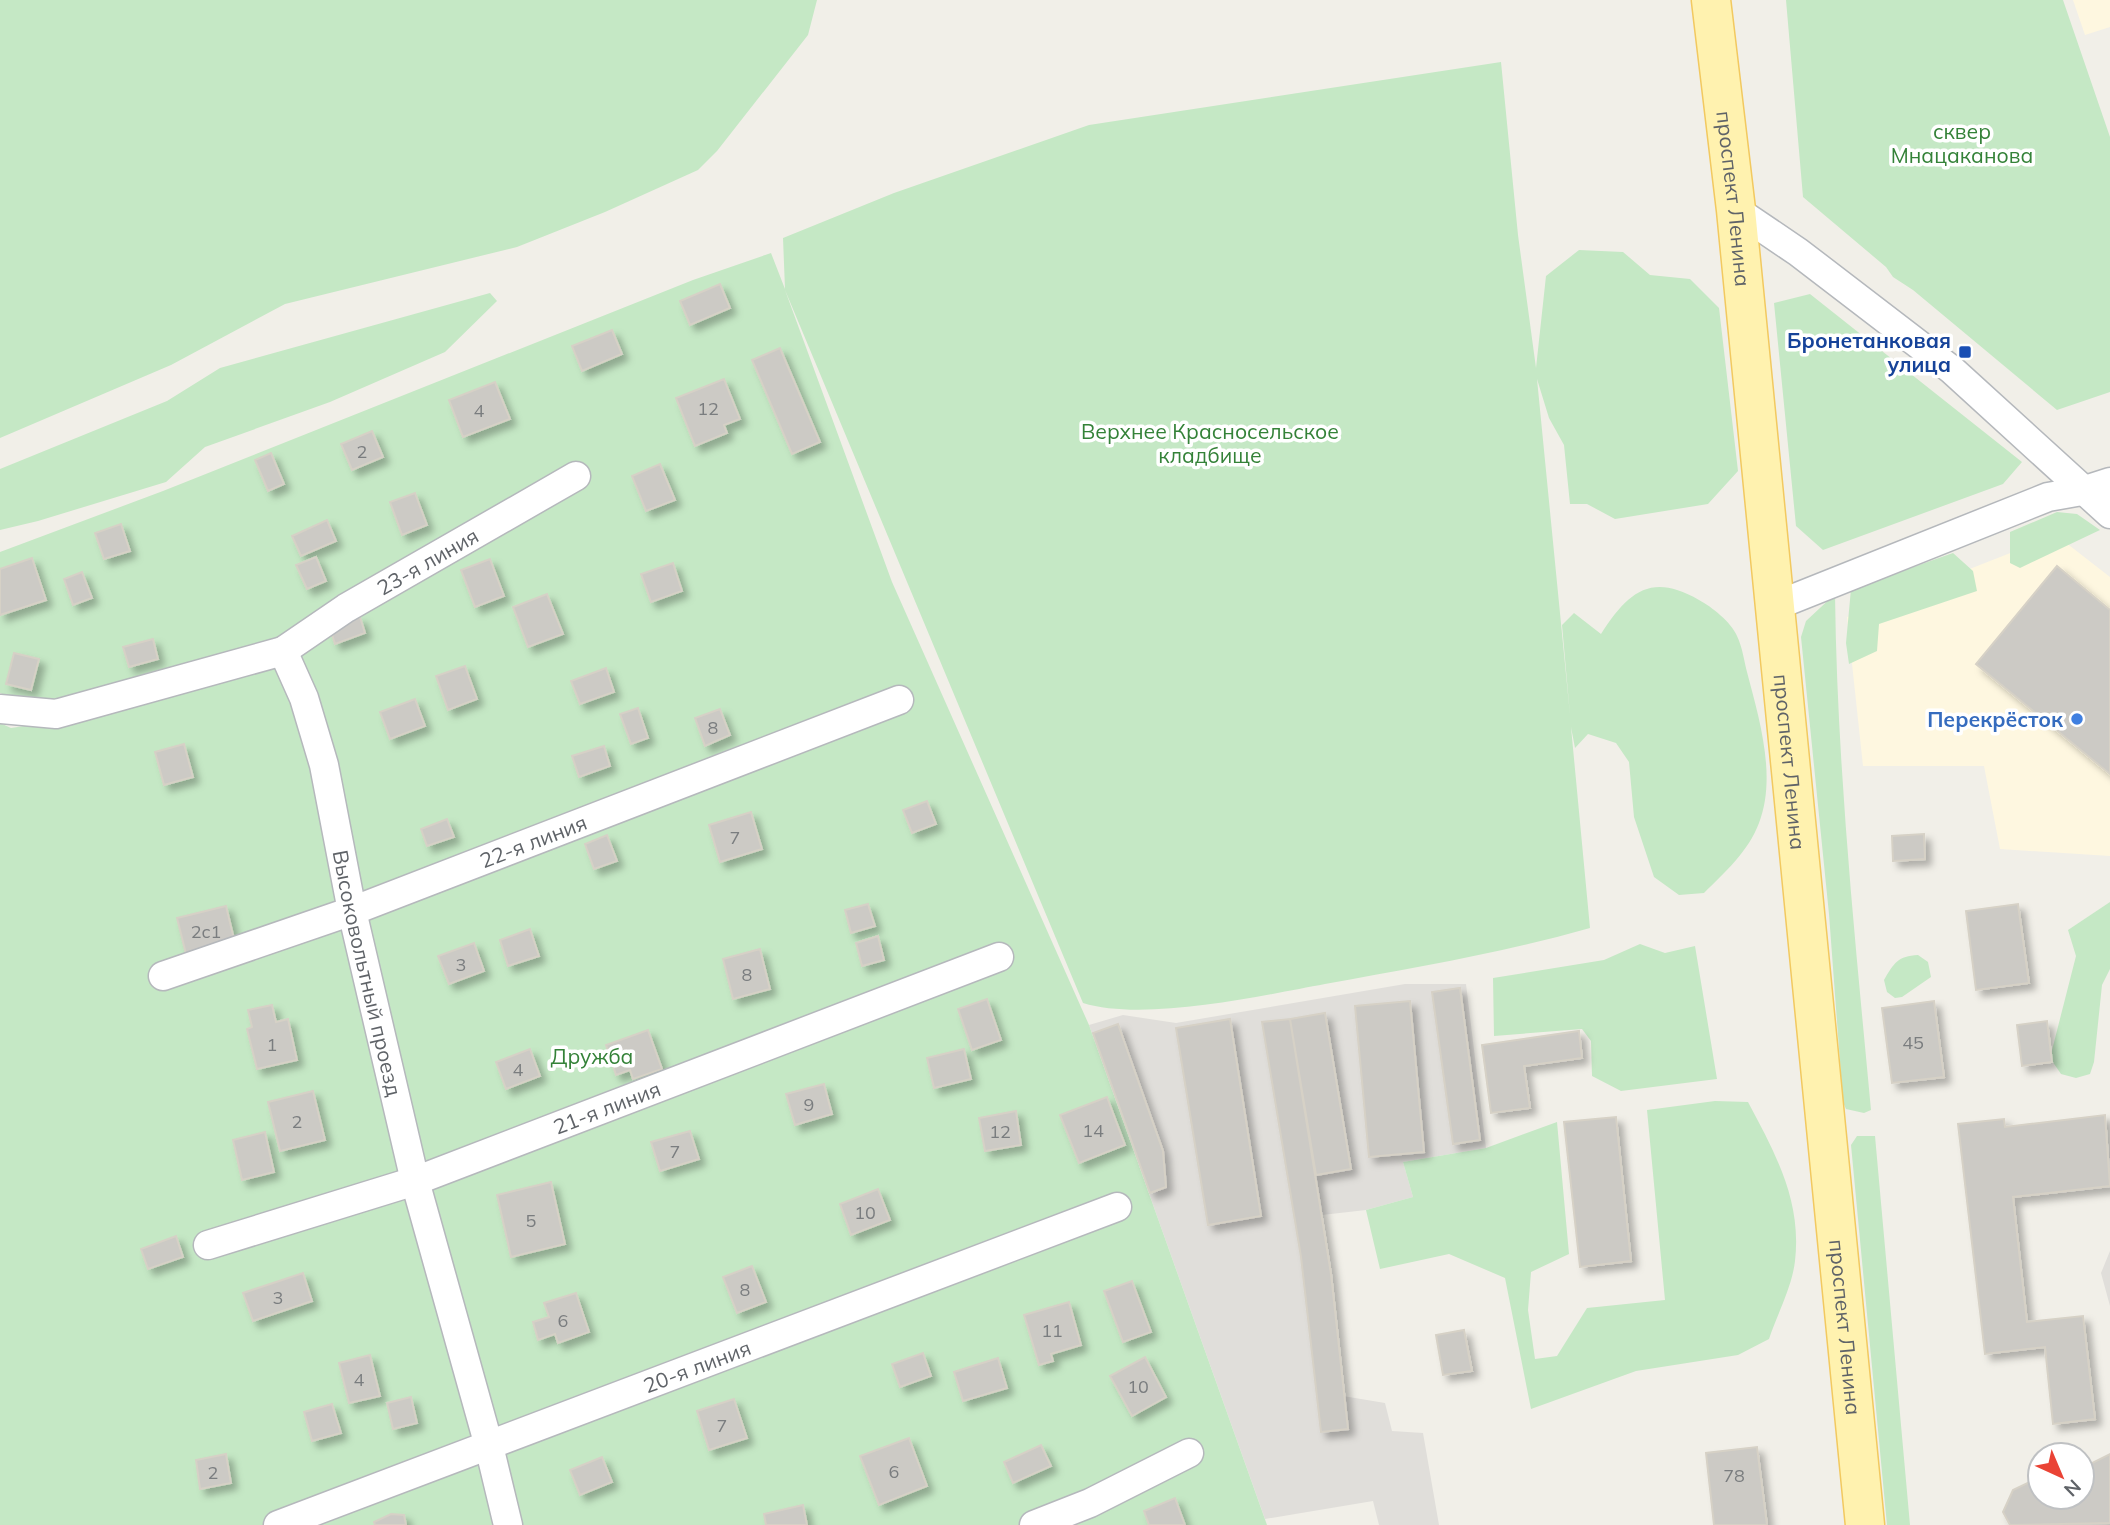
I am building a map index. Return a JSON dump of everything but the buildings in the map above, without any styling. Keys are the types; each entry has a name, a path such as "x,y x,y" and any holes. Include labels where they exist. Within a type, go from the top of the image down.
{"main road":[{"name":"проспект Ленина","path":"1711,0 1736,211 1865,1525"}],"street":[{"path":"1736,211 1788,244 1952,370 2110,514"},
{"name":"23-я линия","path":"283,652 346,608 576,476"},
{"path":"1775,606 2048,497 2082,491 2110,482"},
{"path":"0,709 56,714 283,652"},
{"name":"Высоковольтный проезд","path":"283,652 304,698 324,765 352,911 415,1181 489,1446 508,1525"},
{"name":"22-я линия","path":"163,975 352,911 899,699"},
{"name":"21-я линия","path":"208,1245 415,1181 999,957"},
{"name":"20-я линия","path":"278,1525 1117,1207"},
{"path":"1034,1525 1090,1503 1189,1453"}],"shaded area":[{"path":"2073,0 2110,0 2110,27 2085,35"},
{"path":"2056,535 2110,577 2110,856 2000,849 1984,766 1863,766 1847,617"},
{"path":"1405,984 1466,984 1486,1148 1403,1162 1413,1197 1366,1210 1322,1215 1343,1396 1385,1403 1392,1431 1423,1433 1439,1525 1379,1525 1373,1501 1265,1519 1089,1025 1123,1015 1176,1023"},
{"path":"2110,1251 2110,1306 2101,1273"}],"green space":[{"path":"0,0 817,0 808,35 717,151 698,170 605,212 517,247 285,304 171,365 0,438"},
{"name":"сквер Мнацаканова","path":"1786,0 2063,0 2110,137 2110,392 2057,410 1913,290 1893,277 1886,267 1803,197"},
{"path":"1501,62 1518,235 1536,368 1546,276 1579,250 1623,252 1650,275 1690,279 1719,308 1738,471 1708,504 1615,519 1587,504 1570,504 1564,445 1549,418 1537,379 1570,715 1562,625 1574,613 1601,634 1631,597 1654,587 1667,588 1699,600 1715,611 1730,625 1740,644 1764,747 1764,805 1749,843 1704,893 1679,895 1654,877 1634,817 1629,762 1616,743 1588,734 1575,748 1571,727 1590,928 1458,959 1236,1000 1169,1009 1137,1010 1083,1003 785,290 892,582 1089,1025 1267,1525 0,1525 0,723 11,728 78,718 56,714 0,693 0,552 163,491 693,280 771,253 785,289 783,238 894,193 1089,125"},
{"path":"490,293 497,301 445,352 330,402 205,447 166,482 0,530 0,469 167,401 220,368"},
{"path":"1810,294 2022,462 2003,484 1823,550 1796,526 1774,303"},
{"path":"2057,512 2077,514 2100,530 2020,568 2010,563 2010,532"},
{"path":"1953,553 1973,571 1977,591 1879,624 1877,651 1849,664 1846,643 1851,589"},
{"path":"1835,594 1843,788 1871,1110 1864,1113 1846,1109 1843,1102 1829,914 1801,637 1806,621"},
{"path":"2110,902 2110,969 2102,985 2094,1062 2090,1074 2076,1078 2061,1074 2050,1058 2076,956 2068,930"},
{"path":"1640,944 1665,953 1695,946 1717,1079 1621,1091 1592,1076 1591,1041 1582,1029 1494,1036 1493,978 1604,960"},
{"path":"1918,955 1928,962 1931,977 1902,997 1895,998 1887,992 1884,980 1897,962"},
{"path":"1715,1101 1748,1102 1784,1178 1790,1197 1796,1239 1795,1261 1788,1291 1769,1339 1738,1355 1636,1371 1531,1409 1505,1278 1449,1254 1380,1269 1366,1210 1413,1197 1403,1162 1486,1148 1557,1122 1569,1254 1531,1272 1528,1310 1535,1359 1557,1356 1587,1308 1665,1300 1647,1110"},
{"path":"1857,1136 1875,1136 1910,1525 1887,1525 1851,1145"}],"place":[{"name":"Бронетанковая улица","path":"1965,352"},
{"name":"Перекрёсток","path":"2077,719"}],"park label":[{"name":"Верхнее Красносельское кладбище","path":"1210,443"},
{"name":"Дружба","path":"592,1056"}]}
